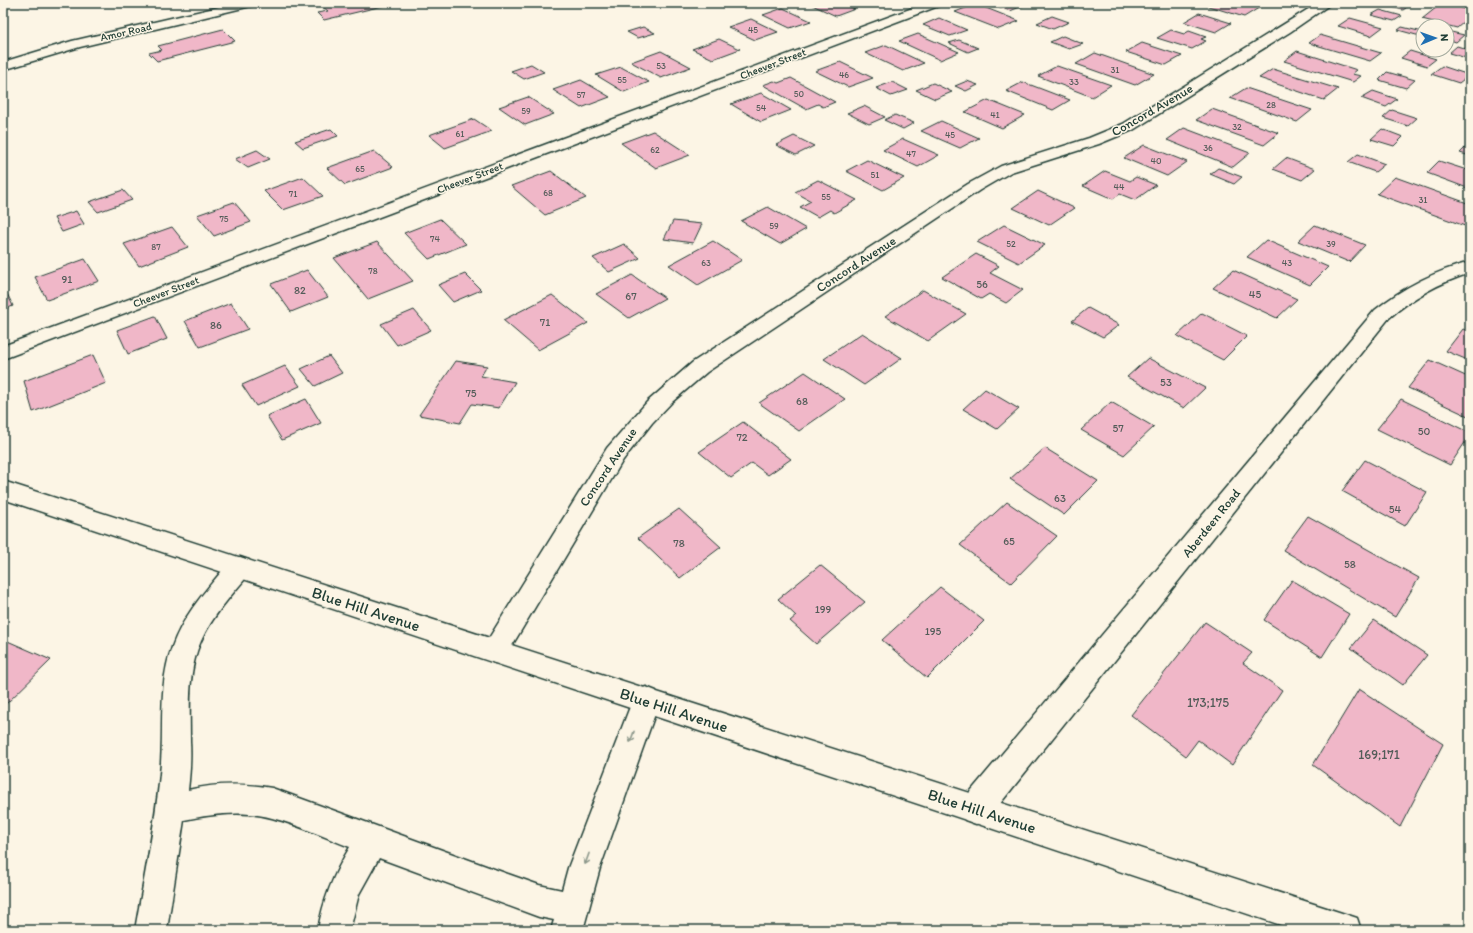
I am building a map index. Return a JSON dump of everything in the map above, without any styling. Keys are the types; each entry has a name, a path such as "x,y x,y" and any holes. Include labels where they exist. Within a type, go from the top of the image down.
{"main road":[{"name":"Amor Road","path":"3,66 76,44 251,3"},
{"name":"Cheever Street","path":"3,353 936,3"},
{"name":"Concord Avenue","path":"495,651 614,454 646,415 683,379 700,366 974,187 1006,169 1094,141 1128,127 1326,3"},
{"name":"Aberdeen Road","path":"976,809 1382,314 1411,291 1430,280 1470,267"},
{"name":"Blue Hill Avenue","path":"3,490 1345,930"},
{"path":"151,930 170,809 177,742 176,691 180,667 185,647 196,624 209,605 240,567"},
{"path":"170,809 197,802 225,798 250,798 272,803 539,901 570,919 584,868 646,700"},
{"path":"334,930 336,914 345,888 358,862 372,840"}],"building":[{"path":"336,3 395,3 324,20 317,13 328,11 322,6"},
{"path":"808,3 841,3 855,9 836,16"},
{"path":"989,3 1030,3 1010,11"},
{"path":"1209,3 1251,3 1262,6 1244,17 1205,5"},
{"path":"1377,3 1413,3 1403,10"},
{"path":"1442,3 1470,10 1470,17 1457,28 1455,27 1455,18 1423,18"},
{"path":"976,4 1019,21 999,29 955,12"},
{"path":"783,8 811,21 790,28 763,15"},
{"path":"1380,10 1402,16 1394,21 1371,15"},
{"path":"1199,13 1231,23 1216,32 1184,22"},
{"path":"1052,16 1069,22 1053,29 1037,23"},
{"path":"939,18 967,30 950,36 923,25"},
{"path":"1350,18 1383,27 1371,36 1338,26"},
{"path":"751,19 778,32 755,40 728,27"},
{"path":"643,27 655,33 638,38 627,32"},
{"path":"1402,27 1415,30 1415,35 1398,30"},
{"path":"223,29 235,41 157,61 149,53 162,50 158,46"},
{"path":"1171,30 1184,34 1189,31 1206,37 1201,39 1206,41 1192,49 1157,38"},
{"path":"1455,33 1464,35 1456,42"},
{"path":"918,34 959,52 940,60 899,41"},
{"path":"1320,35 1381,53 1370,61 1309,43"},
{"path":"1063,36 1083,44 1069,49 1050,42"},
{"path":"719,39 740,49 713,59 692,49"},
{"path":"959,40 978,48 968,52 949,43"},
{"path":"1142,43 1182,56 1166,65 1126,52"},
{"path":"886,45 924,63 903,71 865,53"},
{"path":"1457,46 1470,50 1470,59 1455,55 1455,48"},
{"path":"661,51 691,67 661,78 631,62"},
{"path":"1297,51 1357,70 1352,74 1361,76 1353,82 1284,61"},
{"path":"1410,51 1415,53 1415,58 1436,59 1427,66 1401,58"},
{"path":"1095,53 1154,74 1135,85 1076,64"},
{"path":"840,62 873,78 848,87 815,71"},
{"path":"531,64 544,72 524,79 511,71"},
{"path":"1057,66 1111,85 1092,97 1038,76"},
{"path":"1442,66 1469,75 1459,83 1431,74"},
{"path":"621,67 649,82 624,92 596,75"},
{"path":"1273,69 1338,89 1324,100 1259,78"},
{"path":"1387,72 1415,80 1406,88 1379,80"},
{"path":"791,78 835,102 823,107 818,104 806,109 763,85 774,81 778,83"},
{"path":"581,80 610,97 581,108 553,90"},
{"path":"967,81 978,85 966,91 955,86"},
{"path":"892,82 908,90 891,96 876,88"},
{"path":"1023,82 1070,100 1053,110 1006,91"},
{"path":"933,83 952,92 935,99 916,90"},
{"path":"1246,88 1312,110 1297,122 1230,98"},
{"path":"1373,91 1397,99 1386,107 1361,98"},
{"path":"761,93 791,110 761,122 731,104"},
{"path":"528,97 554,114 525,125 499,107"},
{"path":"988,100 1025,115 1002,128 965,112"},
{"path":"864,106 885,117 869,124 847,113"},
{"path":"1212,109 1279,133 1264,145 1196,120"},
{"path":"1392,110 1417,118 1408,126 1383,118"},
{"path":"895,115 914,123 903,129 884,120"},
{"path":"474,119 492,131 445,148 429,135"},
{"path":"941,121 979,138 960,148 921,131"},
{"path":"1184,128 1250,153 1233,167 1167,140"},
{"path":"331,129 338,136 303,148 295,141"},
{"path":"1382,129 1403,137 1394,146 1371,139"},
{"path":"653,131 690,155 656,168 621,143"},
{"path":"794,136 814,146 796,155 776,145"},
{"path":"903,139 939,155 918,167 883,150"},
{"path":"1470,143 1470,156 1460,153"},
{"path":"1144,145 1187,162 1167,176 1124,158"},
{"path":"257,150 270,159 248,168 235,159"},
{"path":"374,151 393,167 345,185 327,168"},
{"path":"1358,154 1385,164 1375,172 1348,162"},
{"path":"1286,158 1315,169 1302,180 1273,169"},
{"path":"867,160 904,178 883,190 846,171"},
{"path":"1439,161 1470,171 1470,189 1427,173"},
{"path":"1218,168 1242,177 1234,184 1210,174"},
{"path":"551,171 586,198 545,215 511,186"},
{"path":"1105,171 1130,181 1136,177 1156,185 1135,200 1120,194 1113,199 1083,186"},
{"path":"303,177 323,196 283,210 264,191"},
{"path":"1395,177 1470,204 1470,220 1465,226 1377,194"},
{"path":"818,180 857,200 834,213 830,210 818,217 800,207 811,201 795,192"},
{"path":"123,190 132,200 98,212 89,202"},
{"path":"1038,191 1074,208 1049,225 1013,208"},
{"path":"234,202 251,222 214,236 197,215"},
{"path":"768,207 806,229 780,244 741,221"},
{"path":"76,211 84,224 62,232 54,218"},
{"path":"440,219 466,244 429,259 404,233"},
{"path":"673,221 702,224 693,243 664,239"},
{"path":"1004,225 1045,245 1019,263 977,242"},
{"path":"1315,225 1365,245 1349,262 1298,241"},
{"path":"172,227 188,247 139,266 124,244"},
{"path":"1266,240 1328,267 1310,285 1247,257"},
{"path":"713,241 742,260 698,285 669,265"},
{"path":"377,242 413,281 368,299 334,258"},
{"path":"624,244 640,258 609,272 593,258"},
{"path":"976,254 999,266 990,273 1023,290 1006,303 989,294 981,299 942,277"},
{"path":"85,259 99,281 47,300 35,277"},
{"path":"307,270 328,297 291,312 271,284"},
{"path":"1233,270 1297,299 1277,318 1213,288"},
{"path":"465,274 481,290 453,302 438,285"},
{"path":"632,275 665,298 629,318 596,294"},
{"path":"3,285 13,306 3,310"},
{"path":"923,290 966,314 928,341 885,316"},
{"path":"552,295 588,323 538,350 503,320"},
{"path":"231,303 248,329 200,347 185,321"},
{"path":"1088,308 1119,325 1103,337 1072,321"},
{"path":"414,310 431,330 397,345 381,324"},
{"path":"1202,313 1247,336 1223,360 1177,336"},
{"path":"155,316 167,339 128,354 117,330"},
{"path":"1463,329 1470,332 1470,361 1446,351"},
{"path":"862,333 902,358 864,385 824,359"},
{"path":"93,355 106,383 33,412 24,381"},
{"path":"329,356 342,373 315,386 301,369"},
{"path":"1148,358 1205,388 1184,408 1127,377"},
{"path":"1430,360 1470,378 1470,417 1408,388"},
{"path":"456,361 487,366 481,376 515,382 499,408 472,404 460,423 419,415"},
{"path":"285,366 300,386 256,406 242,385"},
{"path":"805,372 845,399 799,431 759,403"},
{"path":"985,389 1019,409 997,429 963,409"},
{"path":"306,399 321,423 282,440 267,416"},
{"path":"1401,399 1470,433 1450,465 1377,429"},
{"path":"1111,402 1154,427 1124,455 1081,430"},
{"path":"743,422 791,459 768,475 752,463 731,478 699,452"},
{"path":"1045,448 1098,481 1064,515 1010,479"},
{"path":"1365,460 1427,492 1405,526 1342,491"},
{"path":"1007,502 1057,536 1011,583 960,545"},
{"path":"679,509 721,547 680,578 638,538"},
{"path":"1308,516 1419,578 1395,617 1283,550"},
{"path":"820,565 865,602 816,644 790,621 796,616 778,599"},
{"path":"1292,580 1349,614 1322,657 1264,620"},
{"path":"940,587 984,621 927,678 882,640"},
{"path":"1374,620 1427,655 1403,685 1351,648"},
{"path":"1205,622 1252,653 1243,663 1282,690 1232,765 1198,740 1186,756 1131,715"},
{"path":"3,639 51,660 3,707"},
{"path":"1359,689 1443,744 1400,827 1313,765"}]}
